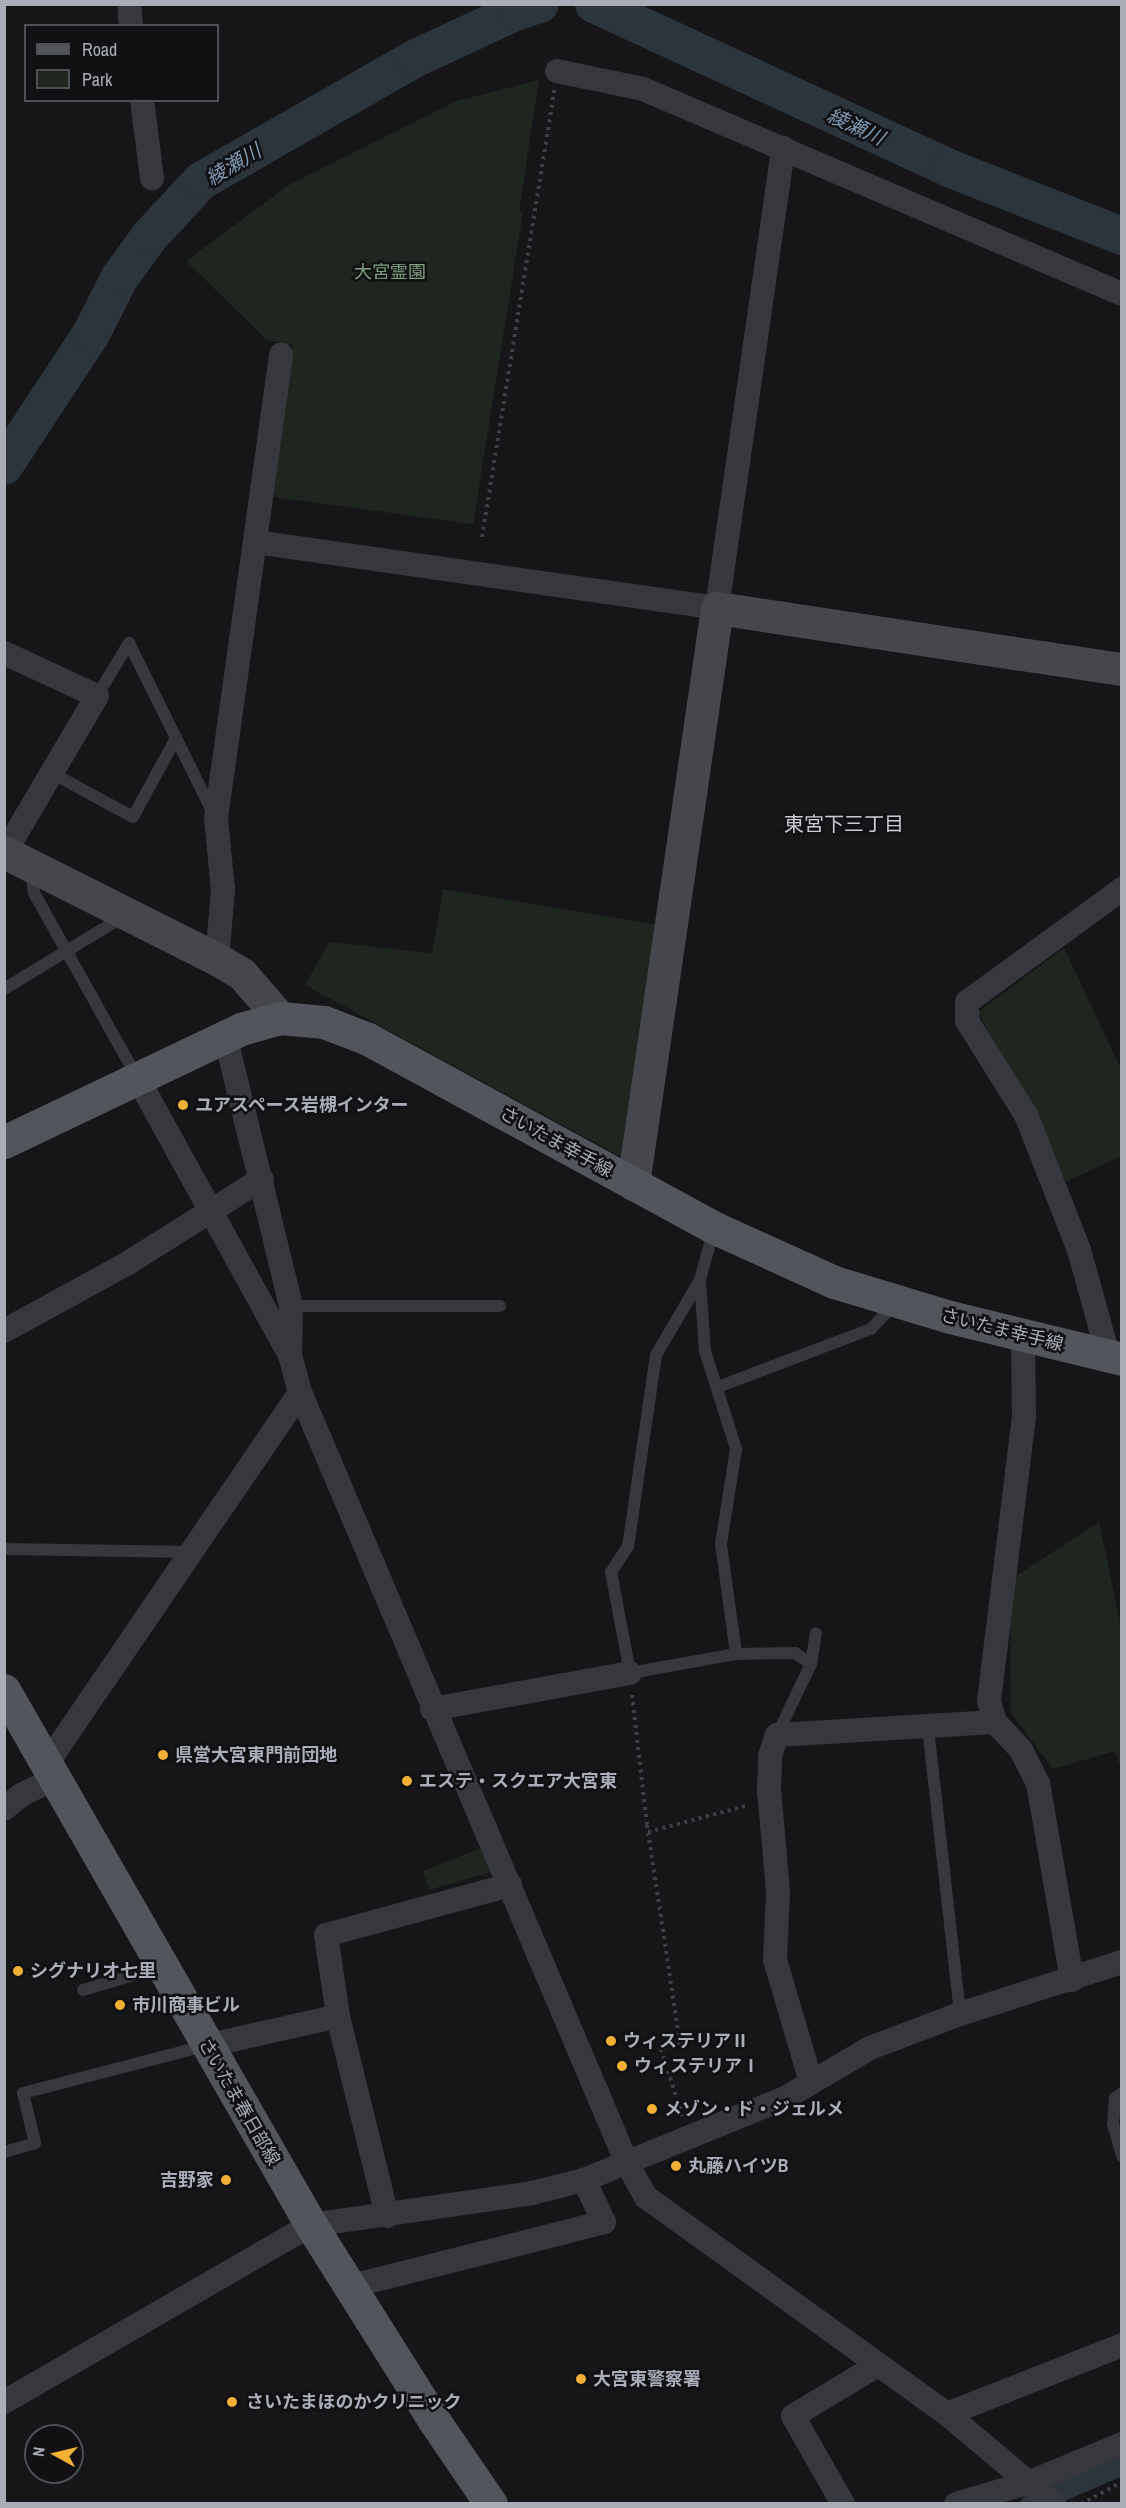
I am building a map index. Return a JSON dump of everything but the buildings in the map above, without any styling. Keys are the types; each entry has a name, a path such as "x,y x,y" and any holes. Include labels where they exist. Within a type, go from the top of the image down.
{"main road":[{"name":"さいたま幸手線","path":"4,1142 225,1035 280,1018 324,1022 368,1039 714,1228 834,1282 896,1302 1115,1357"},
{"name":"さいたま春日部線","path":"6,1695 205,2046 348,2287 491,2504"}],"street":[{"path":"129,4 131,24"},
{"path":"557,71 643,89 1122,294"},
{"path":"142,102 152,178"},
{"path":"633,1184 783,148"},
{"path":"217,959 223,890 216,818 280,356"},
{"path":"255,542 1122,669"},
{"path":"4,653 97,696 50,772 13,856 217,959 242,974 280,1018"},
{"path":"1115,1357 1079,1250 1026,1115 967,1021 967,1002 1122,890"},
{"path":"225,1035 262,1179 291,1306 290,1355"},
{"path":"137,1077 290,1355 300,1392 432,1709 510,1885 627,2163 646,2197 947,2414 1054,2504"},
{"path":"4,1331 128,1263 262,1179"},
{"path":"1023,1335 1024,1416 989,1701 995,1722 1021,1750 1038,1782 1072,1980"},
{"path":"4,1809 50,1772 300,1392"},
{"path":"432,1709 630,1673"},
{"path":"811,2082 775,1960 778,1892 770,1799 770,1756 777,1735 928,1728 995,1722"},
{"path":"387,2216 338,2016 326,1935 510,1885"},
{"path":"4,2402 311,2225 387,2216 531,2193 584,2180 787,2097 870,2048 960,2014 1072,1980 1122,1962"},
{"path":"205,2046 338,2016"},
{"path":"348,2287 604,2222 584,2180"},
{"path":"947,2414 1122,2345"},
{"path":"843,2504 793,2416 878,2365"},
{"path":"956,2504 1030,2482 1122,2444"}],"lane":[{"path":"97,696 129,643 216,818"},
{"path":"50,772 133,817 176,738"},
{"path":"13,856 137,1077"},
{"path":"4,989 67,954 127,914"},
{"path":"714,1228 700,1280 656,1355 628,1546 611,1572 630,1673 736,1654 795,1653 811,1664"},
{"path":"700,1280 705,1351 736,1449 721,1544 736,1654"},
{"path":"718,1387 871,1329 896,1302"},
{"path":"291,1306 500,1306"},
{"path":"4,1549 194,1552"},
{"path":"777,1735 811,1664 816,1633"},
{"path":"928,1728 960,2014"},
{"path":"83,1990 161,1967"},
{"path":"4,2152 35,2143 23,2093 205,2046"},
{"path":"1122,2093 1115,2098 1113,2124 1122,2156"}],"path":[{"path":"482,537 557,71"},
{"path":"630,1673 648,1832 680,2044 661,2049 689,2137"},
{"path":"648,1832 770,1799"},
{"path":"1081,2504 1122,2482"}],"green space":[{"name":"大宮霊園","path":"539,80 519,211 523,212 473,524 273,497 293,345 267,340 186,261 289,185 457,101"},
{"path":"443,889 658,925 625,1159 305,985 329,942 432,953"},
{"path":"1064,948 1121,1069 1121,1156 1066,1182 978,1012"},
{"path":"1099,1522 1121,1626 1121,1768 1115,1751 1053,1769 1011,1713 1010,1580"},
{"path":"483,1847 491,1872 429,1890 423,1871"}],"waterway":[{"name":"綾瀬川","path":"4,466 91,334 120,277 150,236 201,181 416,58 515,12 540,4"},
{"name":"綾瀬川","path":"594,4 951,169 1122,236"},
{"path":"1030,2504 1122,2464"}],"place":[{"name":"ユアスペース岩槻インター","path":"183,1105"},
{"name":"県営大宮東門前団地","path":"163,1755"},
{"name":"エステ・スクエア大宮東","path":"407,1781"},
{"name":"シグナリオ七里","path":"18,1971"},
{"name":"市川商事ビル","path":"120,2005"},
{"name":"ウィステリアⅡ","path":"611,2041"},
{"name":"ウィステリアⅠ","path":"622,2066"},
{"name":"メゾン・ド・ジェルメ","path":"652,2109"},
{"name":"丸藤ハイツB","path":"676,2166"},
{"name":"吉野家","path":"226,2180"},
{"name":"大宮東警察署","path":"581,2379"},
{"name":"さいたまほのかクリニック","path":"232,2402"}],"district":[{"name":"東宮下三丁目","path":"844,823"}]}
